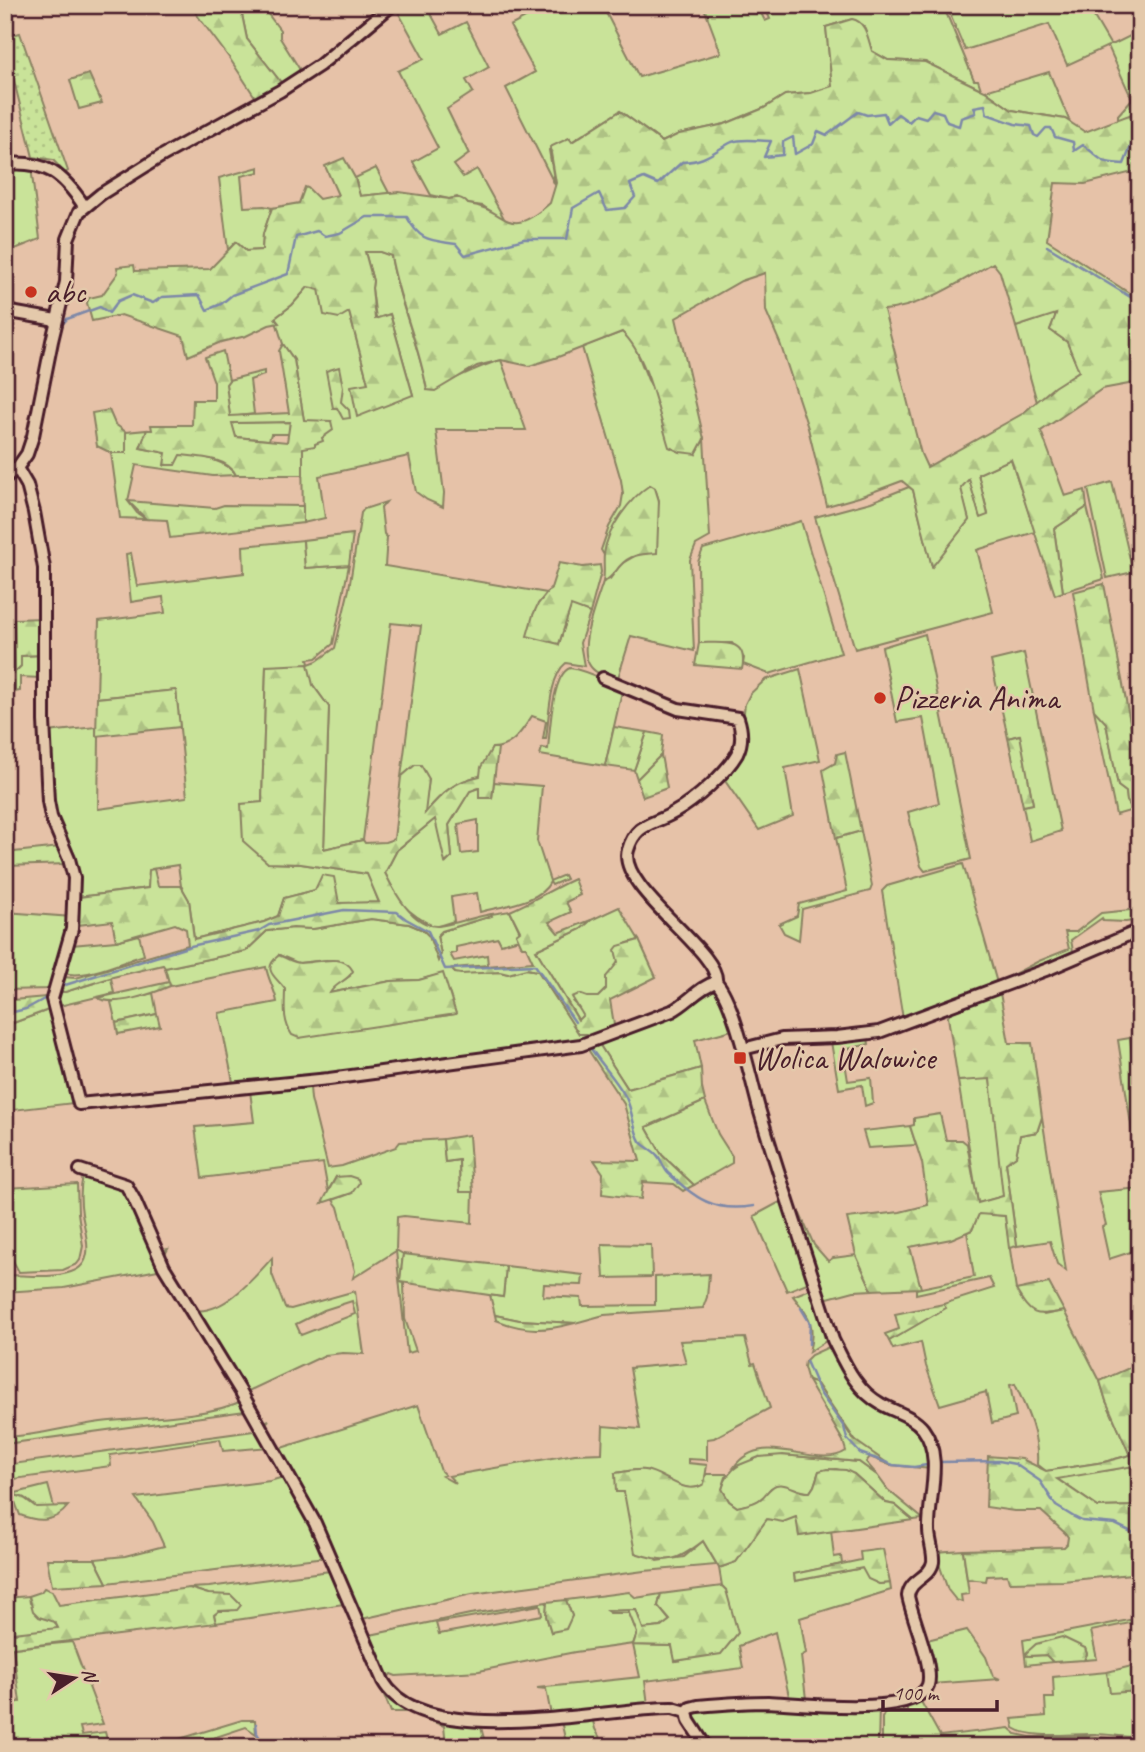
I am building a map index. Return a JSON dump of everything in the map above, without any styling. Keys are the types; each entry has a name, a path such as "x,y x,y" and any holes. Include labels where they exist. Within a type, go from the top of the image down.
{"street":[{"path":"5,478 27,454 33,436 66,282 70,230 84,206 160,157 280,91 315,68 392,5"},
{"path":"5,164 31,164 54,172 70,185 84,206"},
{"path":"5,311 56,320"},
{"path":"17,468 27,485 44,568 44,721 48,800 51,817 73,872 75,900 72,929 52,999 79,1104 294,1083 581,1045 672,1012 702,988 716,982"},
{"path":"603,678 678,709 738,718 742,737 737,754 697,797 675,813 638,830 626,854 628,866 663,913 706,957 717,974 716,982 723,991 743,1049 778,1171 833,1340 851,1376 864,1392 884,1406 918,1423 931,1446 933,1469 929,1531 933,1562 928,1572 912,1584 908,1596 926,1658 929,1682 918,1697 884,1704 828,1706 749,1703 698,1706 687,1712"},
{"path":"743,1049 782,1039 879,1032 1051,968 1140,930"},
{"path":"80,1170 126,1185 164,1268 246,1399 315,1523 383,1681 395,1697 428,1712 481,1722 667,1708 687,1712"},
{"path":"687,1712 689,1721 706,1747"}],"green space":[{"path":"178,5 240,5 247,39 283,85 257,100 191,7 182,11"},
{"path":"240,5 277,5 268,14 280,30 280,38 302,73 283,85 247,39"},
{"path":"403,5 426,5 442,34 466,22 489,67 466,80 473,92 447,109 469,154 454,165 463,177 477,169 506,222 483,206 468,204 457,197 449,199 431,195 413,162 438,148 398,71 424,59 397,10"},
{"path":"527,5 602,5 639,77 721,53 703,5 757,5 765,21 770,19 764,5 819,5 822,12 828,5 943,5 974,80 978,80 981,89 925,62 888,60 872,51 863,25 852,19 826,27 832,86 811,93 785,95 764,108 725,124 679,134 662,142 620,111 571,142 570,138 549,150 555,185 506,88 535,72 510,26 533,14"},
{"path":"946,5 1087,5 1110,44 1140,31 1140,103 1133,114 1118,120 1118,115 1132,99 1108,46 1067,65 1049,24 965,50"},
{"path":"857,20 866,31 872,51 888,60 925,62 985,91 1012,110 1065,119 1085,132 1132,114 1140,103 1140,166 1137,171 1085,184 1055,183 1047,240 1140,300 1140,379 1134,383 1102,389 1041,431 1065,496 1085,490 1087,507 1054,529 1063,592 1055,595 1011,459 978,474 988,515 980,518 969,479 961,488 969,520 932,567 913,490 902,481 827,506 808,428 780,343 766,311 765,273 741,281 676,318 704,439 696,454 669,447 639,355 622,332 529,366 501,360 477,366 435,391 427,390 391,256 380,252 365,252 373,281 375,319 390,314 413,395 357,417 351,386 368,383 349,312 339,318 324,315 319,289 308,287 292,305 275,318 279,323 188,356 183,336 121,315 92,321 87,303 89,298 102,295 118,273 117,267 134,265 135,271 210,269 236,242 246,251 262,250 263,234 272,208 299,203 305,187 319,199 338,195 325,166 344,158 355,178 360,196 399,192 460,198 468,204 508,220 524,221 550,203 556,183 550,147 569,138 572,142 620,111 662,142 679,134 725,124 764,108 785,95 811,93 832,86 826,27","holes":["993,263 1000,272 1016,327 1056,314 1050,330 1067,342 1079,371 1054,387 1022,414 927,467 921,454 884,310 927,299"]},
{"path":"20,33 68,171 65,173 53,160 33,157 5,45 5,37"},
{"path":"1049,72 1070,122 1012,110 985,91"},
{"path":"89,74 102,103 79,109 70,80"},
{"path":"5,167 31,167 40,239 5,253"},
{"path":"259,167 259,172 241,176 244,207 272,208 263,234 262,250 246,251 236,242 228,250 219,178"},
{"path":"376,168 389,193 360,196 355,178"},
{"path":"365,252 391,255 427,390 501,360 526,430 436,430 444,493 443,507 416,492 409,456 319,476 325,518 303,523 302,448 320,438 331,421 304,421 294,360 283,344 275,318 292,305 308,287 319,290 349,312 368,383 413,395 390,314 376,319 373,281"},
{"path":"1057,313 1050,330 1067,342 1079,371 1037,402 1016,327"},
{"path":"622,332 633,342 648,380 696,454 704,439 710,537 696,545 690,560 694,651 631,636 617,681 598,673 589,664 586,656 587,635 603,582 610,579 621,564 638,554 659,501 655,488 650,485 612,531 604,555 601,550 609,527 621,506 623,494 582,347"},
{"path":"283,344 294,360 304,420 331,421 333,430 315,446 303,448 303,475 236,475 219,461 180,455 175,465 164,465 166,453 140,448 147,430 152,430 151,425 192,425 193,400 214,400 214,382 205,357 223,351 229,380 226,384 230,416 289,413 279,351","holes":["290,422 287,442 236,437 232,423"]},
{"path":"339,367 343,387 341,402 349,410 350,418 343,419 337,408 333,408 326,371"},
{"path":"264,371 264,375 250,380 254,414 230,417 226,384 229,380"},
{"path":"109,410 115,424 126,432 126,453 111,453 97,446 92,413"},
{"path":"290,422 289,434 271,434 269,440 236,437 231,423"},
{"path":"147,430 141,448 166,453 165,465 179,455 193,455 219,462 236,475 213,476 136,465 128,501 137,513 146,519 120,518 111,453 126,453 126,432"},
{"path":"1011,459 1035,532 977,550 993,612 855,649 815,517 871,502 909,487 913,490 932,566 969,520 960,488 969,478 980,517 988,514 978,474"},
{"path":"1112,482 1133,572 1107,578 1088,489"},
{"path":"650,485 655,488 659,501 657,553 641,554 628,559 603,582 604,554 610,534 627,506"},
{"path":"128,501 215,508 224,505 303,506 303,523 170,538 167,520 146,519"},
{"path":"386,502 381,508 384,534 387,537 385,566 547,593 538,604 559,644 571,605 590,613 580,643 584,666 566,663 560,669 553,687 546,739 543,739 546,721 532,716 511,742 492,748 480,776 449,789 424,814 429,779 415,765 401,777 421,626 391,623 363,840 324,849 329,707 313,685 266,666 262,802 268,863 301,864 368,874 379,903 339,903 315,890 284,898 278,916 264,922 194,939 189,900 181,886 178,865 152,869 148,888 79,897 78,886 52,815 47,732 96,727 96,736 99,737 98,809 187,797 176,690 97,698 99,621 165,613 163,597 131,602 126,554 131,553 137,586 244,573 243,546 303,540 305,568 349,565 333,644 316,658 308,659 309,664 335,648 349,589 361,513 364,509"},
{"path":"1087,507 1104,579 1063,592 1054,529"},
{"path":"801,521 841,653 769,674 743,664 744,658 732,643 699,643 698,562 703,549"},
{"path":"353,534 349,565 305,568 303,540"},
{"path":"559,563 583,567 600,565 601,572 590,613 571,606 559,644 527,636 533,615 551,588"},
{"path":"1104,584 1140,775 1140,808 1133,810 1127,801 1126,792 1118,786 1106,723 1094,710 1073,592"},
{"path":"43,618 41,655 21,656 21,666 15,672 14,619"},
{"path":"925,634 971,859 925,871 921,866 908,812 939,803 923,718 897,722 882,647"},
{"path":"699,643 724,643 737,647 743,659 742,669 695,665"},
{"path":"1024,653 1061,831 1030,841 1023,806 1033,804 1019,735 1008,738 991,661"},
{"path":"41,655 41,678 20,677 20,691 15,692 15,672 21,666 21,656"},
{"path":"308,664 313,685 329,707 324,849 363,840 365,843 394,839 401,777 415,765 421,765 429,779 425,813 449,789 480,776 481,767 492,748 498,748 492,798 479,798 479,788 470,791 449,825 452,857 445,863 435,819 397,850 385,873 405,906 428,924 442,926 491,914 492,916 442,931 437,936 441,954 438,961 429,936 423,930 409,924 371,919 313,929 267,931 246,951 165,968 163,965 65,992 57,991 62,977 76,978 188,945 186,929 175,924 116,941 112,921 77,925 79,897 148,888 149,870 154,869 158,886 181,886 189,900 194,939 278,916 284,898 315,890 322,875 334,877 339,903 379,902 367,874 301,864 268,863 243,841 241,804 262,802 266,666"},
{"path":"570,668 623,687 605,766 540,755 542,748 548,749 553,704 559,681"},
{"path":"800,669 820,760 785,768 793,816 759,830 721,775 738,757 745,704 750,694 765,680"},
{"path":"176,690 180,727 96,736 97,698"},
{"path":"1094,710 1106,723 1118,786 1126,792 1127,801 1133,810 1116,815"},
{"path":"614,727 647,732 634,770 605,766"},
{"path":"647,732 663,735 661,755 637,779 634,770"},
{"path":"1020,735 1033,804 1023,806 1008,738"},
{"path":"845,752 861,831 836,838 823,770 835,763 837,754"},
{"path":"661,755 667,788 643,797 637,779"},
{"path":"494,782 542,786 537,841 550,881 564,875 566,879 552,885 550,882 538,895 529,899 480,912 477,893 451,897 454,921 435,927 404,906 385,873 397,850 436,818 446,863 452,857 449,825 470,791 480,787 492,798","holes":["478,820 478,852 461,854 458,824"]},
{"path":"861,831 872,886 870,891 802,909 799,940 784,933 779,924 797,916 799,904 847,891 836,838"},
{"path":"60,847 68,864 5,866 5,853"},
{"path":"963,864 997,983 1069,949 1065,932 1076,932 1101,913 1140,909 1140,920 1103,921 1102,918 1071,940 1073,951 997,984 903,1019 882,891 887,886"},
{"path":"574,879 580,895 566,902 571,912 549,922 558,933 591,920 581,929 536,950 578,1020 583,1015 572,997 579,994 598,997 606,989 606,977 618,962 615,950 618,946 639,940 656,977 610,1000 615,1031 590,1039 587,1034 579,1034 538,971 526,969 508,974 461,974 451,969 533,962 516,934 520,931 510,911"},
{"path":"619,907 639,940 627,943 615,968 606,977 606,989 598,997 573,1002 583,1015 579,1021 536,950"},
{"path":"510,911 520,932 517,934 519,939 501,944 498,938 456,947 456,953 450,954 454,961 487,955 488,965 452,968 455,973 508,974 526,969 538,971 579,1033 587,1034 590,1039 234,1087 219,1013 277,1002 266,967 170,986 165,968 246,951 267,931 313,929 371,919 409,924 423,930 429,936 438,960 441,954 437,936 442,931 491,914","holes":["279,955 298,963 343,961 350,976 333,987 329,993 391,981 419,980 442,974 456,1014 333,1032 285,998 285,989 278,980"]},
{"path":"5,912 72,917 57,972 49,989 5,990"},
{"path":"139,935 144,955 93,972 65,973 72,945 116,941"},
{"path":"279,955 297,963 336,960 349,965 353,971 351,974 330,993 391,981 419,980 443,973 456,1014 299,1038 292,1035 287,1024 285,989 270,969"},
{"path":"111,978 114,993 55,1007 57,991 65,992"},
{"path":"169,982 170,986 134,998 114,1001 98,998"},
{"path":"714,987 721,993 732,1030 695,1040 701,1068 628,1089 599,1044 681,1011 703,992"},
{"path":"153,993 157,1014 116,1023 111,1002"},
{"path":"1000,993 1009,1043 1032,1043 1042,1117 1037,1132 1020,1135 1016,1156 1006,1163 1017,1246 1009,1248 1005,1216 979,1214 972,1230 951,1239 910,1247 921,1288 872,1290 856,1255 847,1218 900,1212 928,1205 922,1163 910,1126 914,1125 914,1118 940,1114 946,1140 962,1140 967,1144 978,1203 1003,1196 990,1079 958,1081 948,1017 949,1013"},
{"path":"49,998 51,1009 5,1026 5,1012 14,1010 13,1000"},
{"path":"51,1009 74,1103 5,1111 5,1026"},
{"path":"157,1014 160,1026 118,1034 116,1023"},
{"path":"868,1038 869,1044 843,1050 848,1081 871,1078 873,1103 865,1106 862,1085 839,1089 831,1042"},
{"path":"1130,1038 1140,1106 1140,1183 1118,1040"},
{"path":"599,1044 628,1089 701,1068 705,1101 646,1127 662,1155 694,1185 683,1191 674,1184 643,1182 641,1199 602,1194 603,1173 594,1160 640,1161 624,1104 587,1048"},
{"path":"990,1078 1004,1196 978,1203 958,1081"},
{"path":"313,1084 310,1087 311,1099 328,1168 342,1166 396,1147 400,1142 443,1139 445,1162 459,1160 460,1192 473,1192 472,1223 397,1217 396,1250 403,1254 400,1282 404,1283 405,1319 416,1351 407,1353 396,1251 353,1278 355,1271 338,1207 333,1200 352,1193 336,1177 328,1191 323,1163 202,1178 195,1127 254,1122 250,1091"},
{"path":"705,1101 718,1134 732,1156 732,1163 694,1185 662,1155 646,1127"},
{"path":"1042,1117 1066,1271 1057,1264 1050,1241 1017,1246 1006,1163 1016,1156 1020,1135 1037,1132"},
{"path":"910,1126 916,1145 868,1148 863,1131"},
{"path":"469,1135 473,1192 460,1192 459,1160 445,1162 443,1139"},
{"path":"83,1176 123,1186 163,1269 64,1288 5,1292 5,1275 63,1274 79,1268 84,1262 87,1239 81,1204"},
{"path":"349,1176 358,1179 359,1183 352,1193 322,1203 336,1177"},
{"path":"5,1182 6,1188 77,1184 83,1246 77,1264 63,1270 19,1272 12,1259 5,1259 5,1252 11,1252"},
{"path":"1140,1188 1140,1249 1109,1259 1102,1227 1106,1225 1098,1192"},
{"path":"783,1202 812,1281 787,1291 754,1216"},
{"path":"979,1213 1005,1216 1016,1290 1044,1315 1064,1311 1100,1381 1130,1455 1046,1471 1037,1464 1034,1433 1015,1384 1010,1385 1016,1417 992,1423 986,1392 940,1405 926,1366 921,1342 893,1349 889,1341 945,1308 943,1304 994,1288 989,1278 916,1294 916,1289 974,1277 967,1232 972,1230"},
{"path":"800,1214 814,1245 828,1261 856,1255 872,1290 854,1291 824,1299 795,1216"},
{"path":"602,1244 651,1245 652,1277 604,1278"},
{"path":"168,1249 164,1256 166,1263 194,1310 216,1307 227,1301 247,1285 272,1258 272,1274 285,1308 291,1309 355,1291 364,1354 325,1355 244,1393 164,1261 159,1251","holes":["352,1301 355,1314 301,1335 296,1324 324,1310"]},
{"path":"403,1254 506,1266 503,1297 400,1282"},
{"path":"506,1266 583,1275 582,1285 544,1284 543,1296 581,1298 582,1306 655,1305 655,1277 709,1274 707,1297 703,1308 604,1315 575,1323 519,1320 495,1315 490,1295 503,1297"},
{"path":"1049,1283 1064,1311 1040,1314 1030,1310 1016,1290"},
{"path":"813,1290 829,1339 809,1352 812,1335 810,1322 793,1296"},
{"path":"943,1304 946,1308 889,1341 885,1334 899,1329 895,1314"},
{"path":"495,1315 519,1320 575,1323 545,1329 526,1328 496,1320"},
{"path":"745,1338 752,1364 755,1363 770,1408 714,1438 707,1439 707,1460 688,1459 688,1463 707,1465 704,1484 689,1488 644,1470 615,1473 657,1561 684,1557 703,1541 717,1565 644,1571 472,1594 362,1619 370,1635 470,1614 547,1602 546,1616 551,1632 572,1616 566,1600 629,1592 636,1598 661,1594 658,1606 670,1621 661,1627 643,1629 636,1610 608,1611 629,1613 637,1633 633,1644 575,1652 479,1671 396,1676 391,1674 388,1678 401,1693 418,1703 439,1710 487,1716 551,1715 546,1689 537,1688 640,1677 633,1645 672,1646 676,1661 690,1658 726,1590 722,1586 719,1568 736,1562 767,1519 783,1521 797,1516 799,1536 831,1530 834,1557 841,1556 842,1564 794,1574 795,1581 863,1568 879,1584 890,1583 891,1590 800,1618 806,1653 801,1656 806,1699 790,1701 775,1632 739,1646 743,1668 645,1681 648,1705 694,1705 552,1717 463,1718 418,1706 389,1687 262,1423 269,1420 266,1423 278,1449 418,1405 441,1471 445,1475 442,1476 456,1484 449,1476 575,1454 602,1453 603,1426 640,1429 630,1368 686,1363 680,1341","holes":["540,1605 542,1615 439,1634 436,1623"]},
{"path":"831,1346 848,1375 913,1423 925,1437 931,1469 890,1465 859,1446 817,1384 808,1381 804,1367 805,1361 811,1355"},
{"path":"1140,1363 1140,1465 1057,1479 1098,1507 1140,1506 1140,1573 1063,1581 1009,1582 1007,1575 987,1576 986,1581 967,1579 963,1550 1064,1547 1067,1544 1068,1537 1065,1533 1041,1511 986,1507 988,1456 1022,1459 1046,1471 1130,1455 1100,1381"},
{"path":"808,1381 817,1384 853,1439 890,1465 870,1457 866,1462 877,1475 859,1462 783,1455 759,1457 734,1467 746,1456 760,1450 820,1456 834,1456 846,1451 843,1441"},
{"path":"244,1400 271,1447 223,1451 220,1439 110,1455 111,1466 7,1480 5,1465 253,1431 256,1428 249,1413 245,1411 5,1444 5,1437 101,1422 193,1414"},
{"path":"771,1454 859,1462 877,1475 888,1490 923,1519 913,1520 895,1505 886,1503 854,1474 836,1469 819,1471 810,1492 776,1486 751,1504 737,1507 729,1501 722,1489 729,1474 740,1464"},
{"path":"1140,1465 1140,1506 1098,1507 1056,1478"},
{"path":"644,1470 689,1488 704,1484 706,1474 727,1474 722,1489 729,1501 737,1507 757,1501 776,1485 810,1492 819,1471 846,1470 854,1474 886,1503 895,1505 913,1520 799,1536 796,1517 783,1522 767,1519 736,1562 719,1568 703,1541 686,1553 671,1559 656,1559 635,1553 624,1492 616,1492 615,1473"},
{"path":"287,1476 326,1557 107,1583 95,1559 125,1556 164,1546 153,1522 136,1498 270,1481"},
{"path":"48,1485 54,1507 36,1507 24,1498 12,1494"},
{"path":"12,1494 24,1498 36,1507 68,1506 58,1516 46,1520 33,1519 20,1515"},
{"path":"883,1549 890,1583 879,1584 868,1579 862,1568 795,1581 794,1574 861,1560 860,1552"},
{"path":"963,1550 969,1594 961,1595 962,1602 956,1600 948,1590 935,1552"},
{"path":"47,1559 95,1559 107,1583 52,1586"},
{"path":"333,1569 344,1604 216,1623 214,1615 219,1611 228,1611 208,1594 189,1588 209,1587"},
{"path":"722,1586 726,1590 738,1633 721,1654 675,1661 672,1646 633,1645 637,1633 629,1613 607,1611 636,1610 643,1629 661,1627 670,1620 658,1606 661,1594"},
{"path":"44,1588 52,1591 59,1605 189,1588 208,1594 231,1595 241,1605 237,1610 219,1611 214,1615 216,1623 5,1649 5,1634 58,1628 55,1622 39,1617 33,1611 29,1596 41,1592"},
{"path":"29,1596 30,1603 55,1622 58,1629 5,1634 5,1598"},
{"path":"566,1600 572,1616 566,1629 551,1632 546,1616 547,1602"},
{"path":"1140,1618 1140,1621 1091,1631 1097,1659 1084,1660 1087,1654 1085,1648 1029,1656 1046,1655 1053,1662 1026,1665 1023,1640"},
{"path":"967,1630 986,1657 993,1676 1000,1679 931,1684 923,1641"},
{"path":"1062,1637 1085,1648 1087,1654 1084,1660 1053,1662 1046,1655 1027,1656 1026,1653 1036,1644"},
{"path":"72,1642 103,1724 80,1727 82,1735 105,1732 109,1747 5,1747 5,1704 20,1702 13,1648"},
{"path":"1140,1664 1140,1691 1110,1693 1107,1672"},
{"path":"1107,1672 1111,1692 1140,1691 1140,1737 1096,1734 1042,1735 1014,1728 1012,1719 1046,1716 1045,1698 1054,1698 1053,1677"},
{"path":"379,1683 394,1698 480,1723 486,1747 446,1747 444,1726 408,1712 391,1712"},
{"path":"919,1698 940,1736 1009,1728 1016,1734 1030,1737 1086,1736 1140,1741 1140,1747 1014,1747 1011,1741 961,1747 882,1747 882,1718 885,1712 907,1711 907,1703"},
{"path":"879,1706 878,1747 709,1747 692,1720 693,1713 701,1707"},
{"path":"592,1717 605,1747 567,1747 561,1721"},
{"path":"242,1720 255,1720 256,1734 246,1727 186,1747 153,1747"}],"waterway":[{"path":"60,327 67,319 100,307 109,313 118,301 132,295 153,303 162,297 199,295 207,310 232,295 288,274 296,237 317,231 325,236 340,233 367,217 407,217 422,235 456,244 465,255 524,239 567,239 573,208 599,193 607,210 625,208 635,197 630,184 644,178 658,184 682,162 704,158 732,142 741,140 771,141 764,157 783,155 783,142 793,137 795,154 813,144 818,131 827,135 858,112 867,115 884,113 888,123 898,114 909,122 916,115 926,118 933,110 943,113 947,122 959,126 961,118 976,113 974,107 985,105 987,114 1015,124 1031,126 1034,135 1038,137 1046,128 1051,128 1055,137 1073,142 1074,151 1083,145 1104,161 1124,164 1140,124"},
{"path":"1047,246 1140,303"},
{"path":"59,989 191,946 259,931 269,925 344,910 397,912 428,931 445,969 535,965 575,1022"},
{"path":"5,1014 26,1009 46,998"},
{"path":"590,1047 624,1094 640,1141 657,1155 668,1173 706,1202 727,1207 754,1206"},
{"path":"801,1308 810,1323 809,1344"},
{"path":"806,1361 820,1393 844,1427 847,1439 860,1453 893,1465 927,1465"},
{"path":"940,1462 999,1461 1015,1464 1040,1481 1056,1506 1074,1517 1082,1521 1115,1524 1140,1536"},
{"path":"256,1724 257,1733 265,1747"}],"place":[{"name":"abc","path":"31,292"},
{"name":"Pizzeria Anima","path":"880,698"},
{"name":"Wolica Walowice","path":"740,1058"}]}
